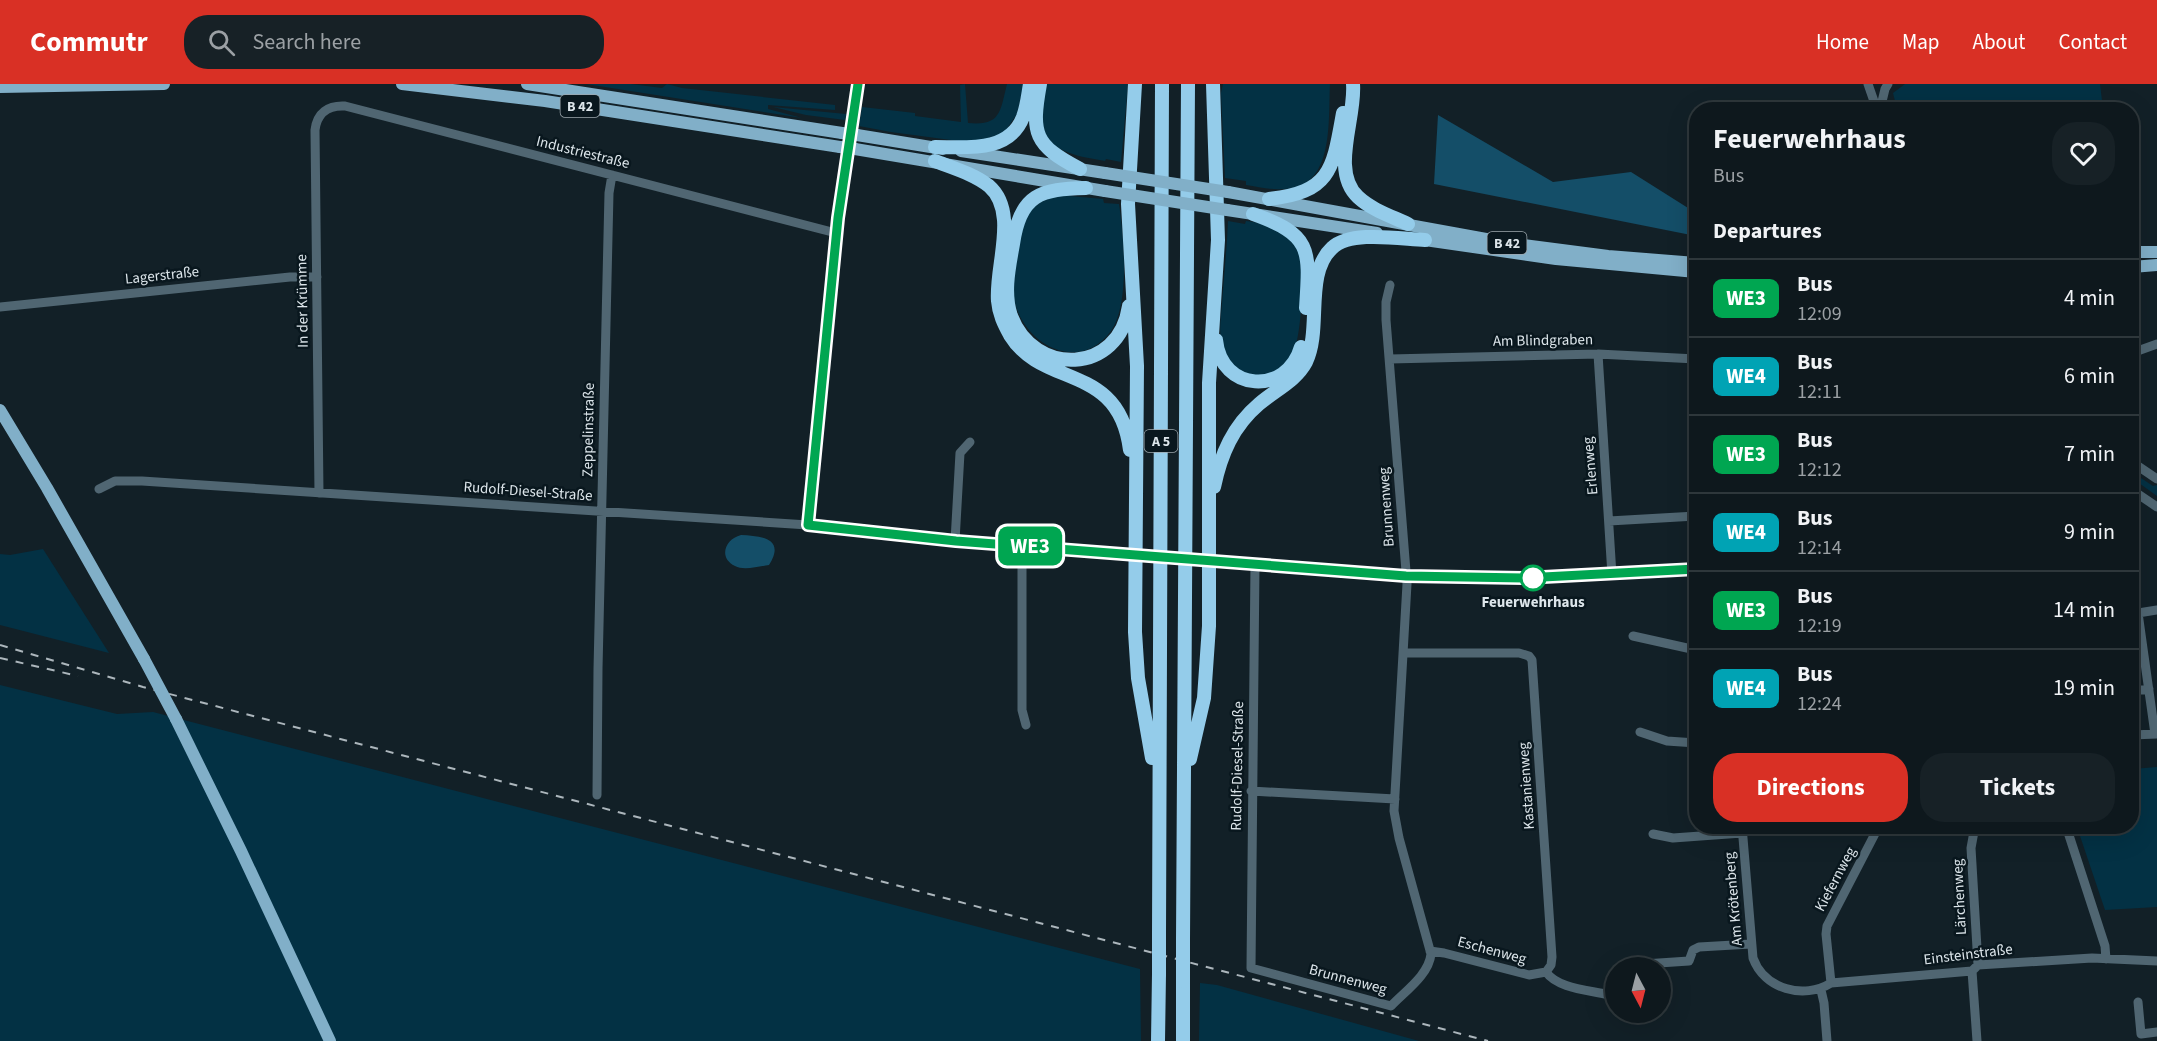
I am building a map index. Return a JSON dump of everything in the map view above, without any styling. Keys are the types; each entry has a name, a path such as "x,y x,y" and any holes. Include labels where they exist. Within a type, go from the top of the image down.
{"highway":[{"path":"935,154 987,146 1008,137 1022,118 1030,84"},
{"path":"1040,84 1036,121 1040,138 1049,151 1080,169"},
{"name":"A 5","path":"1158,1041 1162,84"},
{"name":"A 5","path":"1183,1041 1188,84"},
{"path":"1269,199 1315,187 1328,172 1337,146 1344,84"},
{"path":"1353,84 1352,114 1345,162 1348,182 1358,197 1368,205 1408,224"},
{"path":"1086,188 1043,192 1032,199 1018,220 1007,291 1009,310 1017,327 1029,342 1052,356 1082,360 1097,355 1115,339 1127,315 1132,274 1128,204 1135,85"},
{"path":"1184,784 1207,680 1209,383 1218,240 1214,87"},
{"name":"A 5","path":"935,154 990,187 1002,206 1004,233 998,287 999,310 1005,327 1013,339 1032,357 1095,388 1113,405 1128,436 1134,501"},
{"path":"1215,297 1217,346 1226,366 1237,376 1252,381 1270,380 1287,372 1299,356 1302,343 1308,273 1307,258 1301,243 1287,228 1253,214"},
{"path":"1209,533 1218,472 1227,444 1235,430 1258,404 1294,378 1307,360 1313,337 1319,274 1327,254 1338,244 1355,238 1425,240"},
{"name":"A 5","path":"1132,274 1137,366 1134,501 1136,662 1159,799"}],"main road":[{"path":"0,87 164,84"},
{"name":"B 42","path":"402,84 545,101 855,149 935,154 1080,169 1269,199 1534,247 1689,262"},
{"name":"B 42","path":"527,84 857,135 1086,188 1556,259 1689,271"},
{"path":"2139,252 2157,252"},
{"path":"2139,266 2157,265"},
{"path":"0,410 52,497 176,719 330,1041"}],"street":[{"path":"808,525 836,233 858,84"},
{"path":"1868,84 1876,102"},
{"path":"1881,102 1888,84"},
{"name":"Industriestraße","path":"324,112 334,106 345,106 836,233"},
{"name":"In der Krümme","path":"319,493 315,130 317,119 324,112"},
{"name":"Zeppelinstraße","path":"597,795 609,196 612,175"},
{"name":"Lagerstraße","path":"0,308 290,277 317,277"},
{"name":"Brunnenweg","path":"1251,968 1391,1006 1429,964 1430,951 1397,830 1395,800 1406,576 1386,306 1390,285"},
{"path":"2139,350 2157,344"},
{"name":"Am Blindgraben","path":"1390,359 1598,354 1689,359"},
{"name":"Erlenweg","path":"1598,354 1612,575"},
{"path":"956,541 960,453 970,442"},
{"path":"2139,467 2157,479"},
{"name":"Rudolf-Diesel-Straße","path":"99,489 115,481 132,480 808,525 956,541 1124,553"},
{"path":"2139,495 2157,507"},
{"path":"1610,521 1689,516"},
{"path":"1022,546 1022,710 1026,725"},
{"path":"1220,561 1406,576 1524,578 1689,570"},
{"name":"Rudolf-Diesel-Straße","path":"1251,968 1255,564"},
{"path":"2139,612 2157,610"},
{"path":"2139,631 2156,734 2139,735"},
{"path":"1633,636 1689,648"},
{"path":"2139,649 2143,649"},
{"name":"Kastanienweg","path":"1404,652 1519,653 1530,656 1532,660 1552,957 1550,968 1546,972"},
{"path":"2139,691 2149,689"},
{"path":"1640,732 1666,741 1689,743"},
{"path":"1251,791 1395,800"},
{"path":"1653,834 1673,838 1708,834"},
{"name":"Am Krötenberg","path":"1742,834 1751,944 1757,967 1773,984 1790,990 1821,990"},
{"name":"Kiefernweg","path":"1831,983 1826,934 1828,922 1875,834"},
{"name":"Lärchenweg","path":"1974,834 1971,848 1977,1041"},
{"path":"2069,834 2105,946 2106,959"},
{"path":"1671,962 1689,961 1693,950 1700,946 1751,944"},
{"name":"Eschenweg","path":"1430,951 1529,975 1546,972"},
{"name":"Einsteinstraße","path":"1831,983 1975,968 2106,959 2157,961"},
{"path":"1546,972 1552,979 1563,983 1605,993"},
{"path":"1827,1041 1821,990 1831,983"},
{"path":"2138,1002 2141,1034 2157,1032"}],"shaded area":[{"path":"586,84 631,84 662,88 667,84 682,88 835,105 835,110 768,105 768,109 802,118"},
{"path":"965,84 968,123 979,123 987,122 997,115 1007,84 1024,84 1017,114 1004,133 973,143 859,126 862,107 915,113 915,116 961,122 960,85"},
{"path":"1047,84 1128,84 1121,162 1073,154 1054,145 1047,138 1041,117"},
{"path":"1223,84 1330,84 1325,150 1312,178 1300,186 1278,189 1246,185 1246,181 1225,178 1221,93"},
{"path":"1905,84 2100,84 2102,102 1895,102 1893,93"},
{"path":"773,107 847,114 845,120 806,115"},
{"path":"1438,115 1553,182 1631,172 1689,209 1689,235 1434,184"},
{"path":"1059,195 1103,199 1104,203 1119,204 1123,234 1123,287 1117,319 1111,331 1099,343 1085,350 1071,352 1057,350 1033,334 1023,321 1014,300 1019,236 1025,219 1041,202"},
{"path":"1228,221 1245,224 1246,221 1253,222 1279,229 1295,242 1299,251 1302,300 1295,350 1286,365 1264,376 1249,376 1241,373 1230,362 1221,344"},
{"path":"2139,477 2153,486 2157,485 2157,496 2139,483"},
{"path":"741,535 756,536 769,540 773,544 775,549 769,565 743,568 730,563 725,554 726,549 731,540"},
{"path":"43,549 109,653 0,625 0,554 10,555"},
{"path":"0,685 117,714 153,712 1140,969 1141,1041 0,1041"},
{"path":"2157,767 2157,907 2105,910 2079,834 2139,834 2139,768"},
{"path":"1200,983 1217,985 1419,1041 1199,1041"}],"tunnel":[{"path":"1130,553 1212,560"}],"railway":[{"path":"0,645 143,687 1488,1041"},
{"path":"0,658 78,676"}],"bus line":[{"name":"WE3","path":"858,84 838,218 808,525 956,541 1406,576 1524,578 1689,570"}],"place":[{"name":"Feuerwehrhaus","path":"1533,578"}]}
